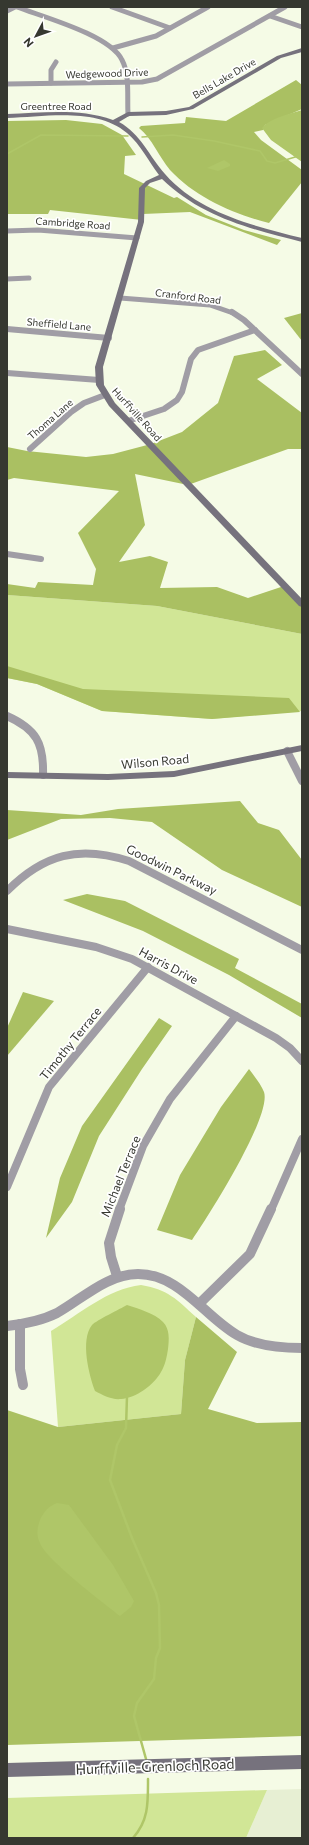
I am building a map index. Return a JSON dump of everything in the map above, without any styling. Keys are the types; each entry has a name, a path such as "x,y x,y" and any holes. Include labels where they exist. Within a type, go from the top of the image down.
{"street":[{"path":"7,11 16,7 87,33 112,48 124,63 127,82 128,114 115,122"},
{"path":"112,7 170,28"},
{"path":"112,48 152,38 207,7"},
{"name":"Wedgewood Drive","path":"7,84 127,82 153,80 164,76 284,7"},
{"path":"270,16 302,27"},
{"name":"Bells Lake Drive","path":"128,114 166,113 191,108 279,57 302,50"},
{"path":"51,84 51,70 56,62"},
{"name":"Greentree Road","path":"7,116 85,115 100,117 115,122 132,133 163,176 184,194 216,212 257,228 302,240"},
{"name":"Hurffville Road","path":"163,176 148,182 142,188 142,218 109,338 99,368 99,380 105,395 128,421 302,604"},
{"name":"Cambridge Road","path":"7,231 38,230 137,238"},
{"path":"7,279 29,278"},
{"name":"Cranford Road","path":"120,298 197,304 220,308 239,316 302,374"},
{"name":"Sheffield Lane","path":"7,329 109,338"},
{"path":"128,421 164,409 177,400 182,392 191,358 198,350 255,330"},
{"path":"7,373 99,380"},
{"name":"Thoma Lane","path":"30,449 70,412 84,403 105,395"},
{"path":"7,554 41,560"},
{"path":"7,716 24,725 38,739 44,759 42,775"},
{"name":"Wilson Road","path":"7,775 108,777 174,774 302,748"},
{"path":"287,751 302,781"},
{"name":"Goodwin Parkway","path":"7,891 20,877 37,865 55,857 82,853 113,855 129,861 302,950"},
{"name":"Harris Drive","path":"7,929 119,954 148,968 276,1038 290,1048 302,1061"},
{"name":"Timothy Terrace","path":"7,1187 49,1087 148,968"},
{"name":"Michael Terrace","path":"117,1276 111,1257 109,1243 125,1192 143,1146 170,1099 236,1016"},
{"path":"199,1304 250,1254 302,1139"},
{"path":"7,1326 43,1319 117,1276 139,1274 170,1281 199,1304 218,1323 238,1336 278,1347 302,1348"},
{"path":"20,1324 20,1369 23,1385"},
{"name":"Hurffville-Grenloch Road","path":"7,1770 302,1762"}],"shaded area":[{"path":"296,80 302,85 302,109 265,125 263,130 254,132 261,140 302,170 302,182 269,223 242,215 215,203 180,180 166,165 152,142 139,128 141,126 185,123 186,117 226,121"},
{"path":"302,110 302,162 271,140 262,128 275,119"},
{"path":"66,120 102,124 122,135 136,155 125,156 124,174 174,198 177,197 206,215 244,230 281,240 277,245 190,212 143,214 142,220 50,210 48,214 7,214 7,121"},
{"path":"224,160 230,164 230,166 218,171 207,168"},
{"path":"302,313 302,341 284,318"},
{"path":"265,350 282,365 257,379 302,413 302,449 288,449 188,485 135,474 145,525 119,562 150,556 168,562 160,588 217,587 248,598 287,585 302,601 302,634 157,606 7,595 7,584 35,588 38,582 93,585 96,569 78,533 119,491 14,478 7,480 7,447 27,451 86,457 113,454 151,444 182,432 218,403 234,356"},
{"path":"7,595 157,606 302,634 302,711 212,719 102,711 37,684 7,678"},
{"path":"7,666 83,689 289,698 300,712 212,719 102,711 37,684 7,678"},
{"path":"240,801 258,823 279,830 302,860 302,907 222,870 152,822 110,818 61,819 7,840 7,810 81,815 118,809"},
{"path":"87,894 125,901 239,959 235,968 302,1004 302,1018 229,975 143,931 63,900"},
{"path":"23,992 54,1001 7,1056 7,1028"},
{"path":"159,1018 172,1026 142,1069 99,1136 72,1202 46,1238 60,1178 82,1126"},
{"path":"249,1069 264,1092 264,1104 249,1143 224,1189 192,1240 157,1230 180,1175 221,1107"},
{"path":"141,1285 151,1287 172,1296 196,1317 185,1360 181,1414 58,1427 51,1331 105,1297 129,1287"},
{"path":"127,1305 151,1314 163,1322 168,1331 168,1349 166,1361 154,1382 133,1396 114,1399 95,1391 88,1367 86,1348 88,1331 95,1323"},
{"path":"196,1317 237,1352 208,1409 257,1423 302,1422 302,1736 7,1745 7,1410 58,1427 181,1414 185,1360"},
{"path":"57,1503 69,1505 113,1565 134,1601 131,1607 120,1616 89,1592 53,1560 40,1543 37,1532 40,1520 47,1509"},
{"path":"302,1789 302,1838 246,1838 267,1790"},
{"path":"267,1790 246,1838 7,1838 7,1798"}],"waterway":[{"path":"7,154 41,135 128,136"},
{"path":"142,137 173,135 214,141 260,151 267,161 275,163 302,155"},
{"path":"127,1396 126,1428 117,1445 110,1480 132,1538 156,1593 159,1605 160,1648 156,1658 154,1679 137,1703 134,1716 146,1759"},
{"path":"133,1838 145,1817 148,1779"}]}
